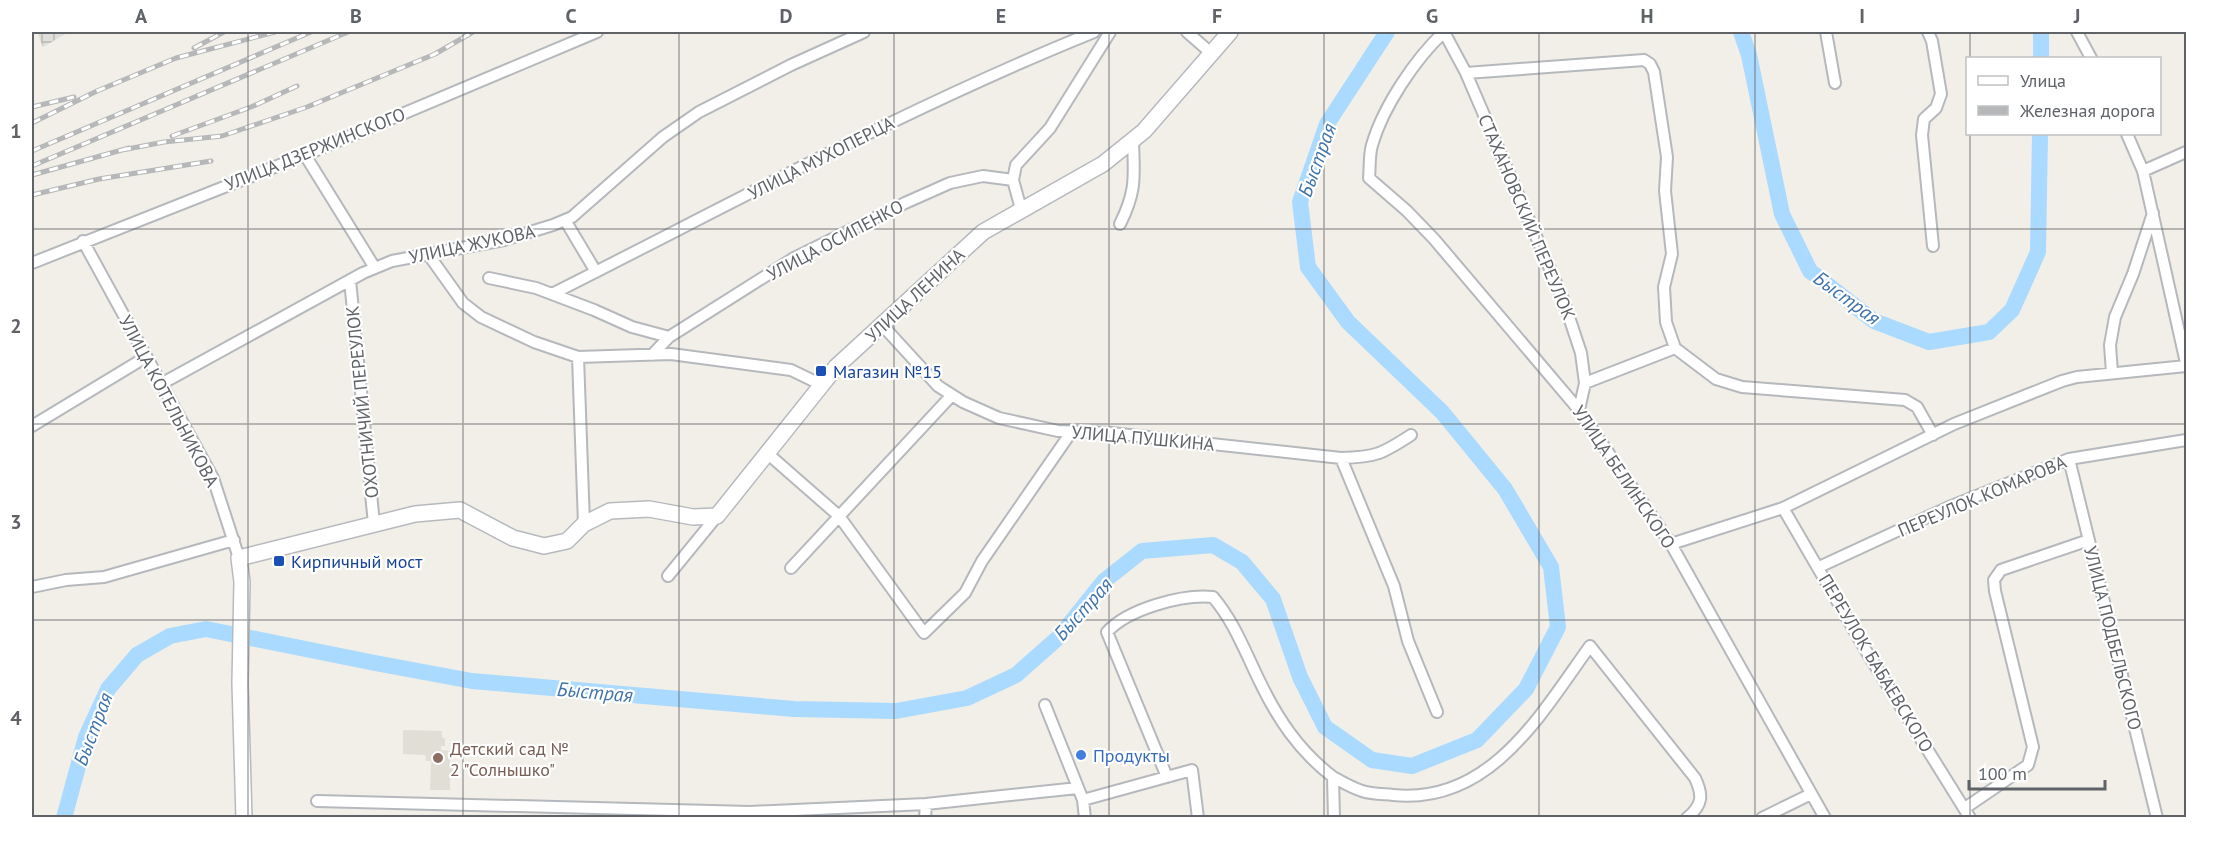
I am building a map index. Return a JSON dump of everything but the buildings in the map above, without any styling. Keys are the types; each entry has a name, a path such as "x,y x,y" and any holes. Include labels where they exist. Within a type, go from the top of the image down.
{"street":[{"name":"УЛИЦА ДЗЕРЖИНСКОГО","path":"32,263 305,155 597,32"},
{"name":"УЛИЦА ЖУКОВА","path":"161,384 350,280 392,261 504,240 572,217 663,137 699,112 791,65 864,32"},
{"name":"УЛИЦА МУХОПЕРЦА","path":"552,294 929,104 1094,32"},
{"path":"1021,209 1013,180 1016,165 1050,128 1110,32"},
{"path":"1187,32 1211,53"},
{"name":"УЛИЦА ЛЕНИНА","path":"668,576 836,367 983,232 1103,164 1133,140 1169,104 1230,32"},
{"name":"СТАХАНОВСКИЙ ПЕРЕУЛОК","path":"1444,32 1466,73 1563,299 1581,353 1585,383 1580,410"},
{"name":"УЛИЦА БЕЛИНСКОГО","path":"1444,32 1427,48 1406,77 1386,114 1371,146 1369,178 1407,211 1434,239 1580,410 1671,544 1825,818"},
{"path":"1832,32 1826,32 1835,83"},
{"path":"1928,32 1932,41 1941,94 1936,108 1924,120 1922,135 1933,246"},
{"path":"2077,32 2090,57"},
{"path":"1466,73 1644,60 1650,64 1654,72 1667,157 1665,191 1672,254 1664,286 1666,322 1675,348 1716,379 1742,387 1905,400 1917,407 1933,435"},
{"path":"1671,544 1783,508 1954,424 2062,381 2077,377 2187,364 2143,171 2127,135"},
{"path":"1120,224 1131,203 1135,181 1133,140"},
{"path":"2143,171 2187,152"},
{"path":"305,155 375,268"},
{"name":"УЛИЦА ОСИПЕНКО","path":"652,355 669,337 794,258 905,203 950,183 982,176 1013,180"},
{"path":"2112,373 2110,345 2115,317 2133,274 2153,213"},
{"path":"565,220 596,272"},
{"name":"УЛИЦА КОТЕЛЬНИКОВА","path":"83,241 213,478 234,540 242,582 240,683 244,818"},
{"path":"428,254 463,303 481,317 534,342 578,357 671,354 791,370 822,385"},
{"path":"489,278 536,288 632,327 669,337"},
{"name":"ОХОТНИЧИЙ ПЕРЕУЛОК","path":"350,280 374,524"},
{"name":"УЛИЦА ПУШКИНА","path":"883,326 938,386 963,402 999,417 1058,431 1111,433 1341,458 1366,457 1385,452 1411,435"},
{"path":"1585,383 1675,348"},
{"path":"32,426 146,357"},
{"path":"578,357 584,524"},
{"path":"790,568 952,395"},
{"path":"767,453 839,516 924,633 964,593 982,561 1072,431"},
{"name":"ПЕРЕУЛОК КОМАРОВА","path":"1819,567 1949,507 2069,459 2187,440"},
{"path":"1341,458 1394,586 1408,640 1437,712"},
{"name":"УЛИЦА ПОДБЕЛЬСКОГО","path":"2069,459 2157,818"},
{"name":"ПЕРЕУЛОК БАБАЕВСКОГО","path":"1783,508 1868,654 1967,813"},
{"path":"239,558 415,514 460,510 513,538 544,546 567,541 584,524 610,511 649,509 693,517 717,516"},
{"path":"32,587 66,580 104,577 234,540"},
{"path":"1967,813 2028,765 2033,747 1994,580 2001,570 2089,540"},
{"path":"1167,777 1107,632 1116,622 1132,614 1180,598 1213,597 1242,641 1258,680 1292,739 1314,763 1333,777 1363,792 1404,796 1431,795 1458,786 1484,772 1503,757 1536,720 1590,646 1695,778 1702,791 1699,803 1687,818"},
{"path":"1045,705 1083,800 1085,818"},
{"path":"1083,800 1192,770 1198,818"},
{"path":"1333,777 1334,818"},
{"path":"317,801 749,815 926,804 1078,788"},
{"path":"1762,818 1811,794"},
{"path":"926,804 926,818"},
{"path":"501,806 501,818"}],"shaded area":[{"path":"37,32 69,32 43,47"},
{"name":"Детский сад № 2 \"Солнышко\"","path":"403,730 442,731 445,746 441,746 441,750 450,751 450,764 454,764 454,775 450,775 450,790 430,790 431,761 426,761 425,755 403,754"}],"waterway":[{"name":"Быстрая","path":"64,818 86,737 108,689 137,655 170,636 206,629 472,681 794,709 896,711 967,698 1016,675 1059,637 1104,581 1142,551 1213,545 1242,562 1273,599 1300,677 1325,727 1372,760 1412,766 1477,740 1526,689 1558,627 1551,567 1505,489 1442,412 1348,322 1308,267 1300,202 1327,124 1387,32"},
{"name":"Быстрая","path":"1741,32 1749,55 1782,214 1810,271 1874,321 1929,342 1989,332 2012,310 2038,252 2040,135"},
{"name":"Быстрая","path":"2041,32 2041,57"}],"railway":[{"path":"194,48 224,32"},
{"path":"32,123 97,91 176,58 275,32"},
{"path":"32,151 311,32"},
{"path":"32,166 348,32"},
{"path":"122,150 164,142 222,136 307,107 435,54 473,32"},
{"path":"172,136 251,107 297,86"},
{"path":"32,107 74,97"},
{"path":"32,175 129,148"},
{"path":"32,195 99,179 211,161"}],"place":[{"name":"Магазин №15","path":"821,371"},
{"name":"Кирпичный мост","path":"279,561"},
{"name":"Продукты","path":"1081,755"},
{"name":"Детский сад № 2 \"Солнышко\"","path":"438,758"}]}
